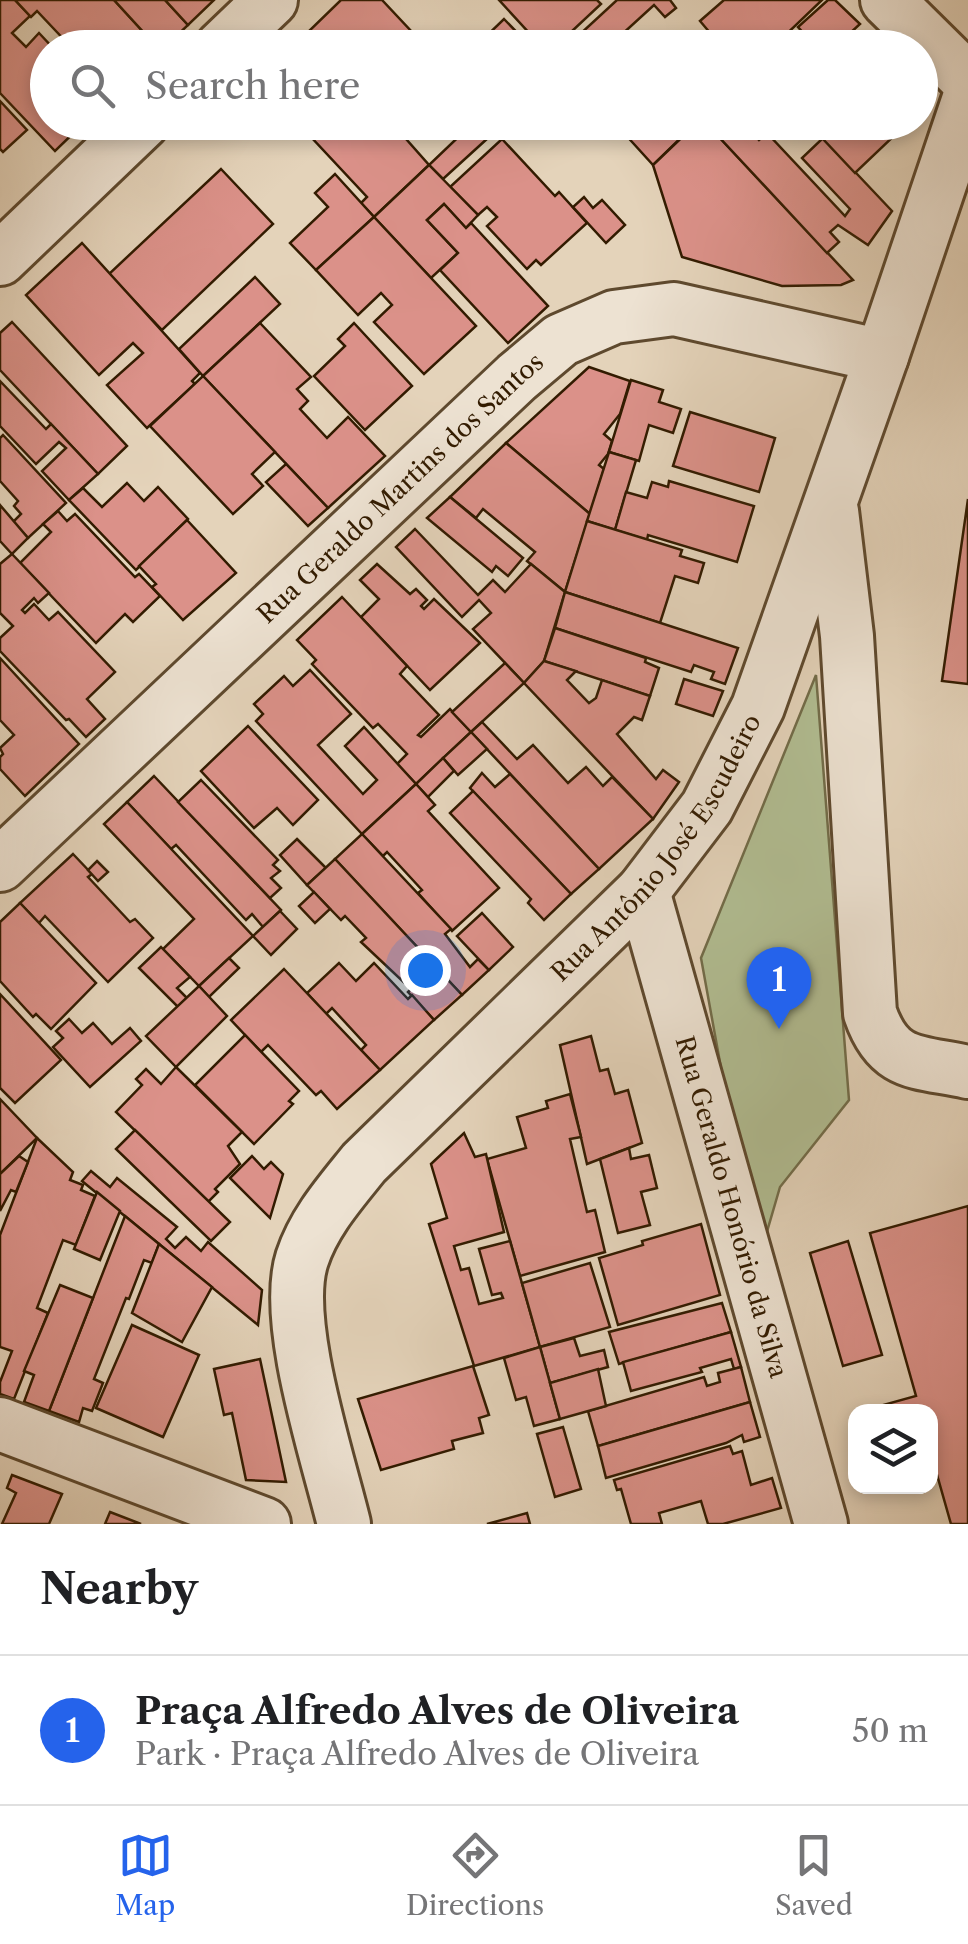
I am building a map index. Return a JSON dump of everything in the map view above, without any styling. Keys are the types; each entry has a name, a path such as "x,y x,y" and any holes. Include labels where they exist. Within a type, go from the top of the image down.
{"street":[{"path":"240,30 271,0"},
{"path":"887,0 917,30"},
{"path":"938,50 968,80"},
{"name":"Rua Antônio José Escudeiro","path":"344,1524 297,1330 300,1262 324,1212 364,1163 642,891 706,807 758,707 968,101"},
{"path":"0,258 124,140"},
{"name":"Rua Geraldo Martins dos Santos","path":"0,864 475,415 562,340 614,317 674,310 882,356"},
{"path":"831,498 847,636 870,1013 888,1050 901,1058 968,1072"},
{"name":"Rua Geraldo Honório da Silva","path":"642,891 822,1524"},
{"path":"0,1424 264,1524"}],"green space":[{"path":"816,675 849,1100 780,1187 757,1266 701,958"}],"building":[{"path":"0,0 15,0 30,16 12,33 26,47 30,43 30,125 0,93"},
{"path":"15,0 114,0 142,30 55,30 37,11 31,17"},
{"path":"114,0 165,0 188,25 183,30 142,30"},
{"path":"165,0 214,0 188,25"},
{"path":"341,0 382,0 410,30 310,30"},
{"path":"499,0 597,0 601,4 573,30 526,30"},
{"path":"617,0 670,0 676,8 665,17 654,5 627,30 584,30"},
{"path":"724,0 822,0 791,30 708,30 700,21"},
{"path":"828,0 835,0 860,24 854,30 798,27"},
{"path":"504,19 515,30 493,30"},
{"path":"0,101 27,130 3,152 0,149"},
{"path":"45,140 66,140 55,151"},
{"path":"314,140 407,140 429,165 374,217 361,203 367,197"},
{"path":"455,140 486,140 443,179 429,165"},
{"path":"503,140 555,196 559,192 587,223 541,265 536,260 527,269 487,226 497,217 487,207 478,215 450,187"},
{"path":"630,140 679,140 653,165"},
{"path":"679,140 722,140 853,280 841,285 782,286 682,257 653,165"},
{"path":"722,140 774,140 845,216 850,209 802,158 825,140 892,211 868,245 838,225 830,232 839,242 827,253"},
{"path":"824,140 890,140 855,173"},
{"path":"429,165 478,215 466,228 444,204 427,220 458,253 431,278 374,217"},
{"path":"221,169 273,224 162,330 109,274"},
{"path":"335,174 374,217 316,270 290,243 328,207 315,193"},
{"path":"584,197 593,208 602,200 625,225 606,243 573,207"},
{"path":"444,204 466,228 471,223 548,306 508,343 440,270 458,253 427,220"},
{"path":"374,217 476,326 424,374 374,322 392,305 381,293 358,315 316,270"},
{"path":"82,243 200,373 192,381 195,384 147,428 107,385 143,353 133,343 99,375 26,295"},
{"path":"255,277 280,304 203,376 179,349"},
{"path":"12,322 127,446 98,474 0,370 0,333"},
{"path":"260,323 311,377 297,389 308,401 300,409 327,438 348,417 385,456 328,508 203,376"},
{"path":"354,323 412,386 365,430 314,376 345,346 338,339"},
{"path":"589,367 630,381 620,414 604,434 612,441 599,465 604,469 590,514 506,443"},
{"path":"203,376 275,452 252,474 263,486 233,514 150,426"},
{"path":"631,380 663,390 659,402 681,409 673,433 649,425 639,461 609,452"},
{"path":"0,381 46,429 51,424 98,474 69,500 42,471 66,448 59,442 36,464 0,426"},
{"path":"690,412 775,438 759,492 673,466"},
{"path":"3,435 66,503 28,538 13,522 21,514 14,506 18,501 0,481"},
{"path":"506,443 590,514 565,592 527,561 535,552 483,509 476,518 450,497"},
{"path":"609,452 636,460 615,530 587,521"},
{"path":"286,464 328,508 308,526 266,482"},
{"path":"669,481 754,506 737,562 648,535 647,540 615,530 626,492 647,498 652,482 668,487"},
{"path":"127,483 144,501 158,487 188,519 136,570 69,500 83,488 102,507"},
{"path":"450,497 523,558 508,576 496,566 492,572 427,518"},
{"path":"968,499 968,684 942,681"},
{"path":"0,505 28,538 12,554 0,541"},
{"path":"58,511 67,521 75,514 135,577 139,574 160,596 133,622 125,614 96,643 20,563 51,532 43,524"},
{"path":"187,520 236,573 183,620 152,587 156,584 139,566"},
{"path":"587,521 682,550 680,556 704,563 698,583 675,576 660,623 565,592"},
{"path":"415,529 478,595 493,580 505,592 531,564 565,592 544,661 524,683 473,629 491,613 479,600 462,617 396,547"},
{"path":"12,554 49,593 38,603 34,598 22,610 25,613 34,604 49,620 58,612 115,672 87,699 105,719 86,737 0,651 0,638 13,626 0,613 0,564"},
{"path":"377,564 410,594 416,589 427,600 421,606 424,609 434,599 480,643 430,690 361,617 379,599 360,580"},
{"path":"565,592 738,648 725,684 711,679 714,672 694,665 691,672 555,628"},
{"path":"342,597 407,666 400,674 439,715 418,735 421,737 450,709 471,732 416,784 397,764 407,754 378,724 373,728 312,664 316,660 297,640"},
{"path":"555,628 646,658 645,662 659,668 650,696 544,661"},
{"path":"0,658 79,744 25,796 0,769 0,748 14,735 0,720"},
{"path":"544,661 576,671 567,680 589,703 596,698 602,680 650,696 642,720 634,717 617,734 656,779 663,770 679,782 653,819 524,683"},
{"path":"505,663 524,683 471,732 452,712"},
{"path":"310,670 351,714 318,745 363,794 377,780 345,746 364,727 416,784 362,834 256,721 263,714 254,704 284,676 293,686"},
{"path":"684,679 723,691 713,716 676,704"},
{"path":"482,722 517,759 533,745 568,783 586,767 603,786 612,777 653,819 599,869 471,732"},
{"path":"248,726 318,800 293,825 277,808 254,828 201,771"},
{"path":"471,732 487,749 458,775 443,758"},
{"path":"443,758 454,771 428,797 416,784"},
{"path":"482,773 495,787 510,774 599,869 571,894 470,788"},
{"path":"154,776 281,910 263,927 252,914 246,920 176,845 171,849 127,802"},
{"path":"201,780 278,860 273,865 280,871 271,878 281,888 270,898 178,802"},
{"path":"416,784 435,805 428,811 499,888 452,931 387,852 383,856 362,834"},
{"path":"473,791 571,894 544,920 528,903 531,899 450,813"},
{"path":"127,802 253,936 199,986 163,949 194,919 104,824"},
{"path":"362,834 451,929 445,934 470,967 478,959 489,970 462,995 335,859"},
{"path":"297,839 326,868 307,885 280,855"},
{"path":"73,854 92,874 88,877 130,922 135,919 153,938 108,982 45,916 39,923 20,903"},
{"path":"335,859 462,995 434,1020 408,992 411,989 361,942 366,938 345,916 341,920 307,885"},
{"path":"97,861 108,872 98,881 88,870"},
{"path":"314,892 330,909 315,923 299,906"},
{"path":"20,903 96,983 51,1029 36,1014 33,1017 0,981 0,922"},
{"path":"280,911 297,929 271,955 253,936"},
{"path":"482,913 513,947 489,970 457,936"},
{"path":"161,947 190,977 177,988 187,998 178,1007 139,968"},
{"path":"229,958 239,968 209,997 199,986"},
{"path":"339,963 356,981 374,963 434,1020 380,1070 361,1050 366,1045 332,1008 326,1014 307,993"},
{"path":"284,969 380,1070 337,1109 321,1091 316,1095 268,1045 261,1052 231,1020"},
{"path":"199,986 227,1016 176,1067 146,1036"},
{"path":"0,994 61,1060 15,1103 0,1088"},
{"path":"69,1019 82,1033 93,1023 112,1044 130,1028 141,1041 90,1087 53,1047 63,1038 56,1031"},
{"path":"245,1035 299,1091 289,1101 293,1104 254,1144 195,1085"},
{"path":"591,1036 600,1071 608,1069 615,1094 628,1090 642,1143 587,1164 560,1045"},
{"path":"176,1067 242,1132 228,1146 240,1164 215,1189 218,1192 208,1202 116,1112 142,1085 136,1079 146,1069 161,1084"},
{"path":"570,1094 581,1137 570,1139 587,1212 595,1210 605,1252 520,1276 487,1159 526,1148 517,1117 548,1108 546,1101"},
{"path":"0,1099 37,1138 0,1174"},
{"path":"135,1130 230,1222 211,1241 116,1149"},
{"path":"464,1133 475,1157 486,1154 504,1232 454,1246 461,1270 469,1268 479,1304 503,1298 501,1293 492,1295 479,1249 510,1241 540,1347 474,1366 429,1224 447,1218 431,1164"},
{"path":"37,1138 73,1172 70,1180 95,1196 76,1245 63,1240 37,1308 48,1313 14,1399 0,1394 0,1382 12,1351 0,1347 0,1235"},
{"path":"629,1148 631,1159 649,1155 657,1188 641,1192 650,1225 618,1233 600,1159"},
{"path":"19,1156 28,1162 16,1192 11,1190 0,1211 0,1174"},
{"path":"252,1156 264,1169 271,1162 283,1174 270,1218 230,1178"},
{"path":"91,1171 110,1187 117,1178 177,1227 166,1239 175,1248 186,1237 201,1251 208,1242 262,1290 258,1325 82,1181"},
{"path":"97,1192 120,1211 100,1260 74,1249"},
{"path":"968,1206 968,1524 951,1524 938,1478 938,1404 887,1404 916,1396 870,1233"},
{"path":"125,1216 159,1244 152,1263 144,1260 129,1299 126,1298 94,1379 103,1383 92,1411 83,1408 79,1422 49,1411"},
{"path":"701,1224 720,1295 618,1325 599,1258"},
{"path":"848,1241 882,1355 843,1366 810,1253"},
{"path":"159,1244 212,1287 182,1342 132,1313"},
{"path":"590,1263 610,1327 540,1347 522,1283"},
{"path":"60,1285 93,1298 49,1411 24,1402 34,1375 24,1371"},
{"path":"722,1303 731,1332 619,1364 609,1332"},
{"path":"132,1325 199,1355 163,1437 96,1408"},
{"path":"731,1332 741,1367 734,1369 731,1359 700,1368 702,1372 631,1391 623,1362"},
{"path":"574,1338 580,1356 604,1350 608,1367 550,1383 540,1347"},
{"path":"540,1347 560,1419 534,1426 526,1397 516,1400 504,1358"},
{"path":"260,1359 286,1482 246,1480 232,1413 224,1415 214,1369"},
{"path":"473,1366 489,1415 479,1418 483,1433 452,1441 454,1449 381,1470 358,1399"},
{"path":"741,1367 750,1402 598,1446 588,1411 704,1377 707,1386 720,1382 718,1373"},
{"path":"598,1369 606,1406 560,1419 550,1383"},
{"path":"750,1402 760,1437 744,1442 742,1435 606,1478 598,1446"},
{"path":"563,1427 581,1489 555,1497 537,1434"},
{"path":"730,1446 733,1454 742,1451 751,1485 772,1478 781,1508 723,1524 708,1524 701,1501 659,1513 662,1524 631,1524 621,1489 617,1490 614,1480"},
{"path":"12,1475 62,1494 49,1524 2,1524 16,1493 7,1488"},
{"path":"110,1512 141,1524 105,1524"},
{"path":"527,1513 530,1524 487,1524"}],"place":[{"name":"Praça Alfredo Alves de Oliveira","path":"779,1029"}]}
